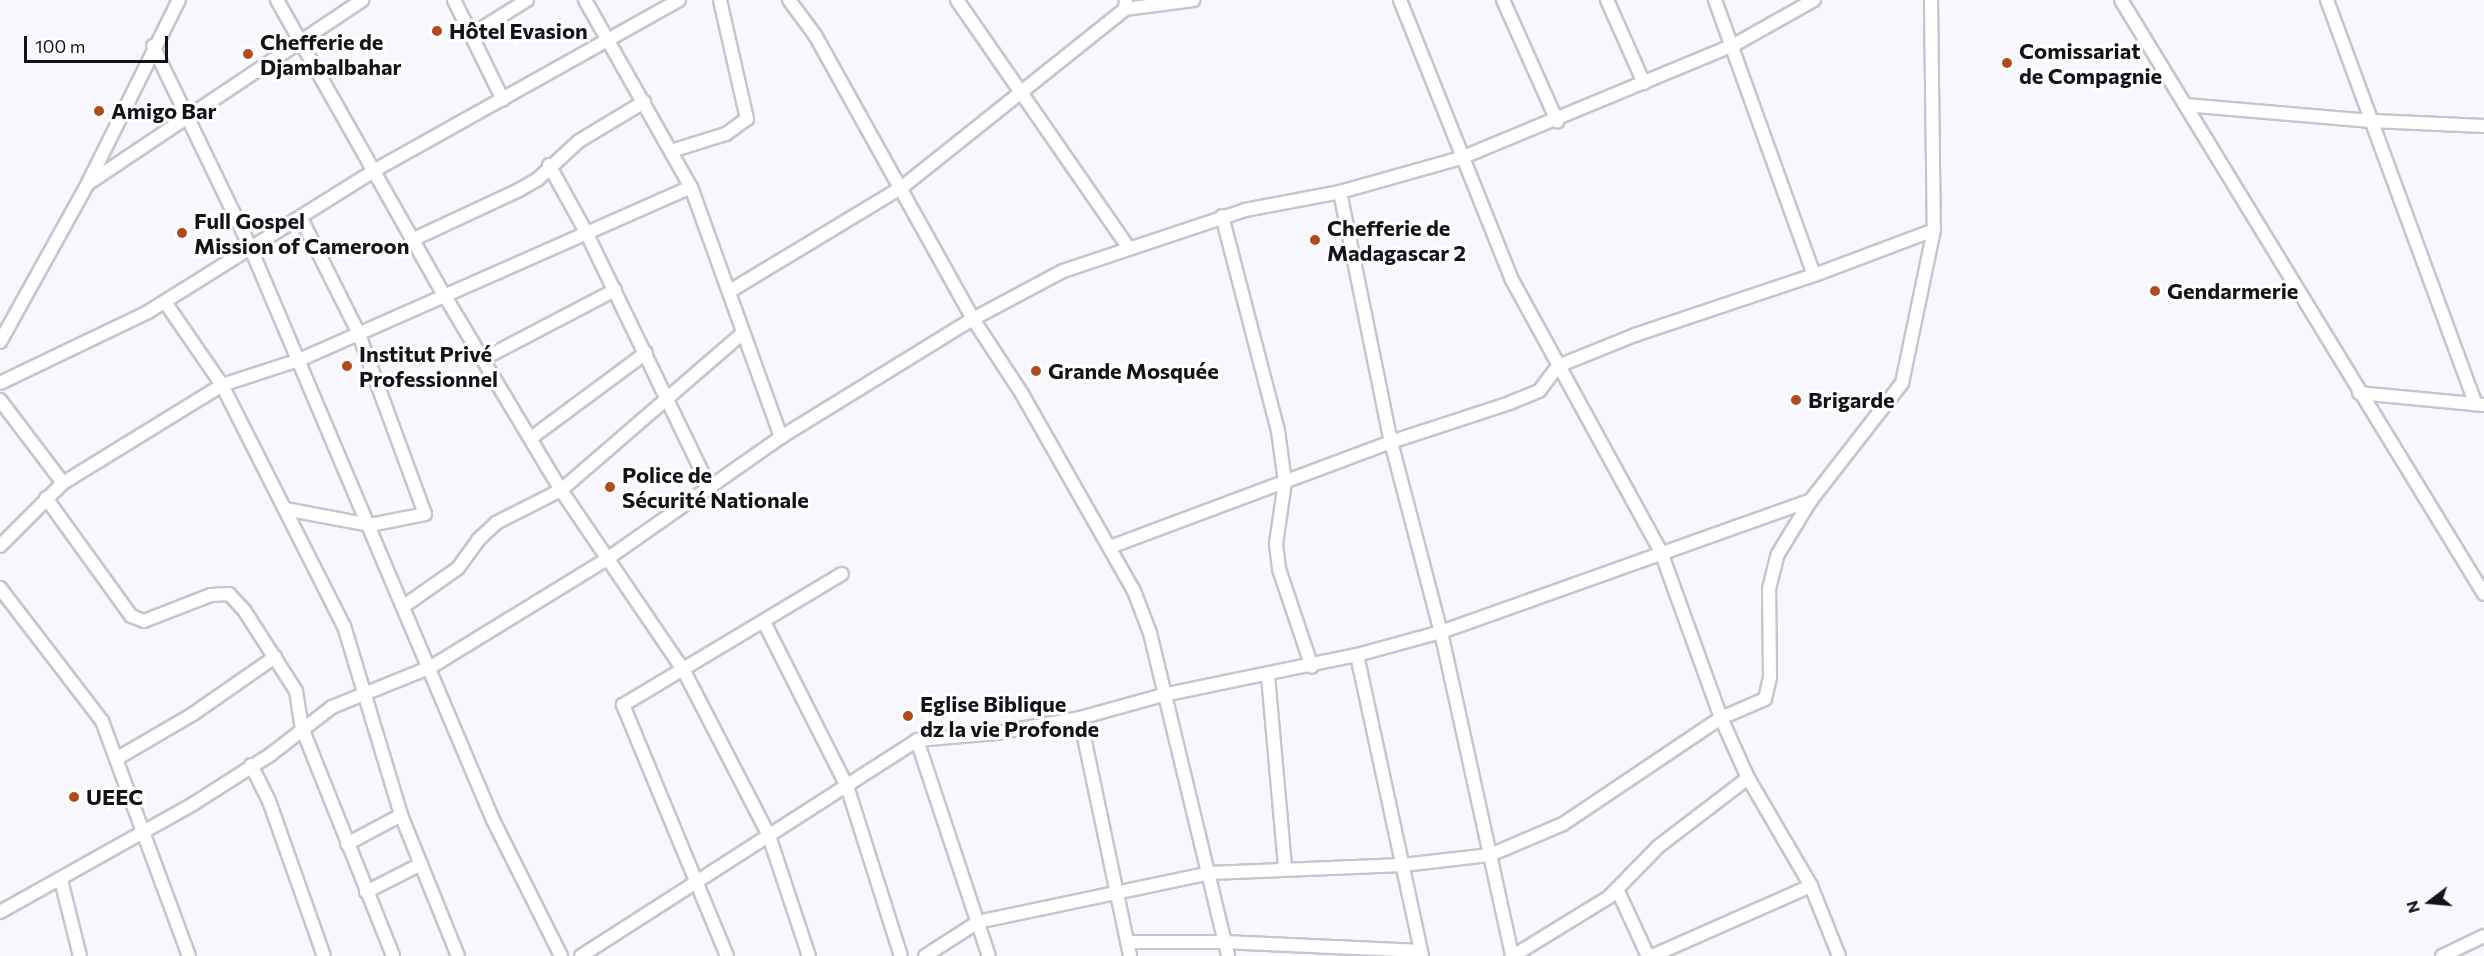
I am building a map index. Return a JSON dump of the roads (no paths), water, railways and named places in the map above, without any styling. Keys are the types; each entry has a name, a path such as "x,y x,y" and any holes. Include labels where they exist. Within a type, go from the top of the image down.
{"street":[{"path":"0,342 88,183 153,46 178,0"},
{"path":"278,0 443,293 561,490 684,671 769,836 809,956"},
{"path":"88,183 301,44 362,0"},
{"path":"454,0 502,100"},
{"path":"471,35 527,0"},
{"path":"585,0 611,40 691,187 781,436"},
{"path":"0,383 165,302 375,170 680,0"},
{"path":"671,151 726,134 747,119 720,0"},
{"path":"789,0 815,35 973,319 1022,393 1110,546 1150,633 1163,695 1210,873 1228,956"},
{"path":"957,0 1128,247"},
{"path":"730,291 901,188 1022,93 1125,4 1192,0"},
{"path":"1400,0 1461,158 1512,280 1661,552 1721,718 1748,778 1811,886 1839,956"},
{"path":"1503,0 1557,121"},
{"path":"1607,0 1644,83"},
{"path":"1715,0 1814,275"},
{"path":"0,912 61,880 270,755 332,707 431,667 607,559 781,436 973,319 1063,271 1222,216 1340,192 1461,158 1557,121 1732,45 1814,0"},
{"path":"925,956 978,922 1210,873 1403,864 1490,855 1584,812 1721,718 1765,699 1769,690 1769,589 1778,554 1811,500 1902,383 1934,230 1930,0"},
{"path":"2121,0 2359,393 2484,594"},
{"path":"2327,0 2480,405 2359,393"},
{"path":"153,46 251,249 431,667 493,820 561,956"},
{"path":"414,239 538,179 549,165 579,141 644,102"},
{"path":"2185,105 2373,122 2484,126"},
{"path":"549,165 615,290 709,487"},
{"path":"0,546 63,483 222,386 299,360 443,293 691,187"},
{"path":"1340,192 1391,442 1441,632 1512,956 1617,889 1659,846 1748,778"},
{"path":"1222,216 1278,431 1285,482 1275,544 1279,569 1312,667"},
{"path":"285,509 370,525 418,518 426,514 425,506 358,332 301,218"},
{"path":"1110,546 1391,442 1539,391 1558,366 1635,334 1814,275 1934,230"},
{"path":"483,359 615,290"},
{"path":"165,302 222,386 344,626 362,695 401,815 458,956"},
{"path":"404,606 458,568 478,540 496,523 561,490 743,333"},
{"path":"531,438 646,353"},
{"path":"0,400 63,483"},
{"path":"46,498 131,616 144,621 211,595 229,594 244,610 296,691 302,728 346,844 393,956"},
{"path":"581,956 698,883 917,740 997,733 1080,718 1163,695 1312,667 1357,655 1441,632 1811,500"},
{"path":"727,956 623,705 684,671 842,574"},
{"path":"0,588 89,699 145,831 189,956"},
{"path":"764,622 848,786 901,956"},
{"path":"1127,942 1224,942 1421,953 1357,655"},
{"path":"116,759 193,714 275,657"},
{"path":"1268,676 1285,868"},
{"path":"1080,718 1114,893 1130,956"},
{"path":"917,740 989,956"},
{"path":"251,765 269,801 324,956"},
{"path":"346,844 401,815"},
{"path":"366,892 421,864"},
{"path":"61,880 80,956"},
{"path":"1617,889 1650,956 1811,886"},
{"path":"2442,956 2484,936"},
{"path":"2469,943 2475,956"}],"place":[{"name":"Hôtel Evasion","path":"437,31"},
{"name":"Chefferie de Djambalbahar","path":"248,54"},
{"name":"Comissariat de Compagnie","path":"2007,63"},
{"name":"Amigo Bar","path":"99,111"},
{"name":"Full Gospel Mission of Cameroon","path":"182,233"},
{"name":"Chefferie de Madagascar 2","path":"1315,240"},
{"name":"Gendarmerie","path":"2155,291"},
{"name":"Institut Privé Professionnel","path":"347,366"},
{"name":"Grande Mosquée","path":"1036,371"},
{"name":"Brigarde","path":"1796,400"},
{"name":"Police de Sécurité Nationale","path":"610,487"},
{"name":"Eglise Biblique dz la vie Profonde","path":"908,716"},
{"name":"UEEC","path":"74,797"}]}
